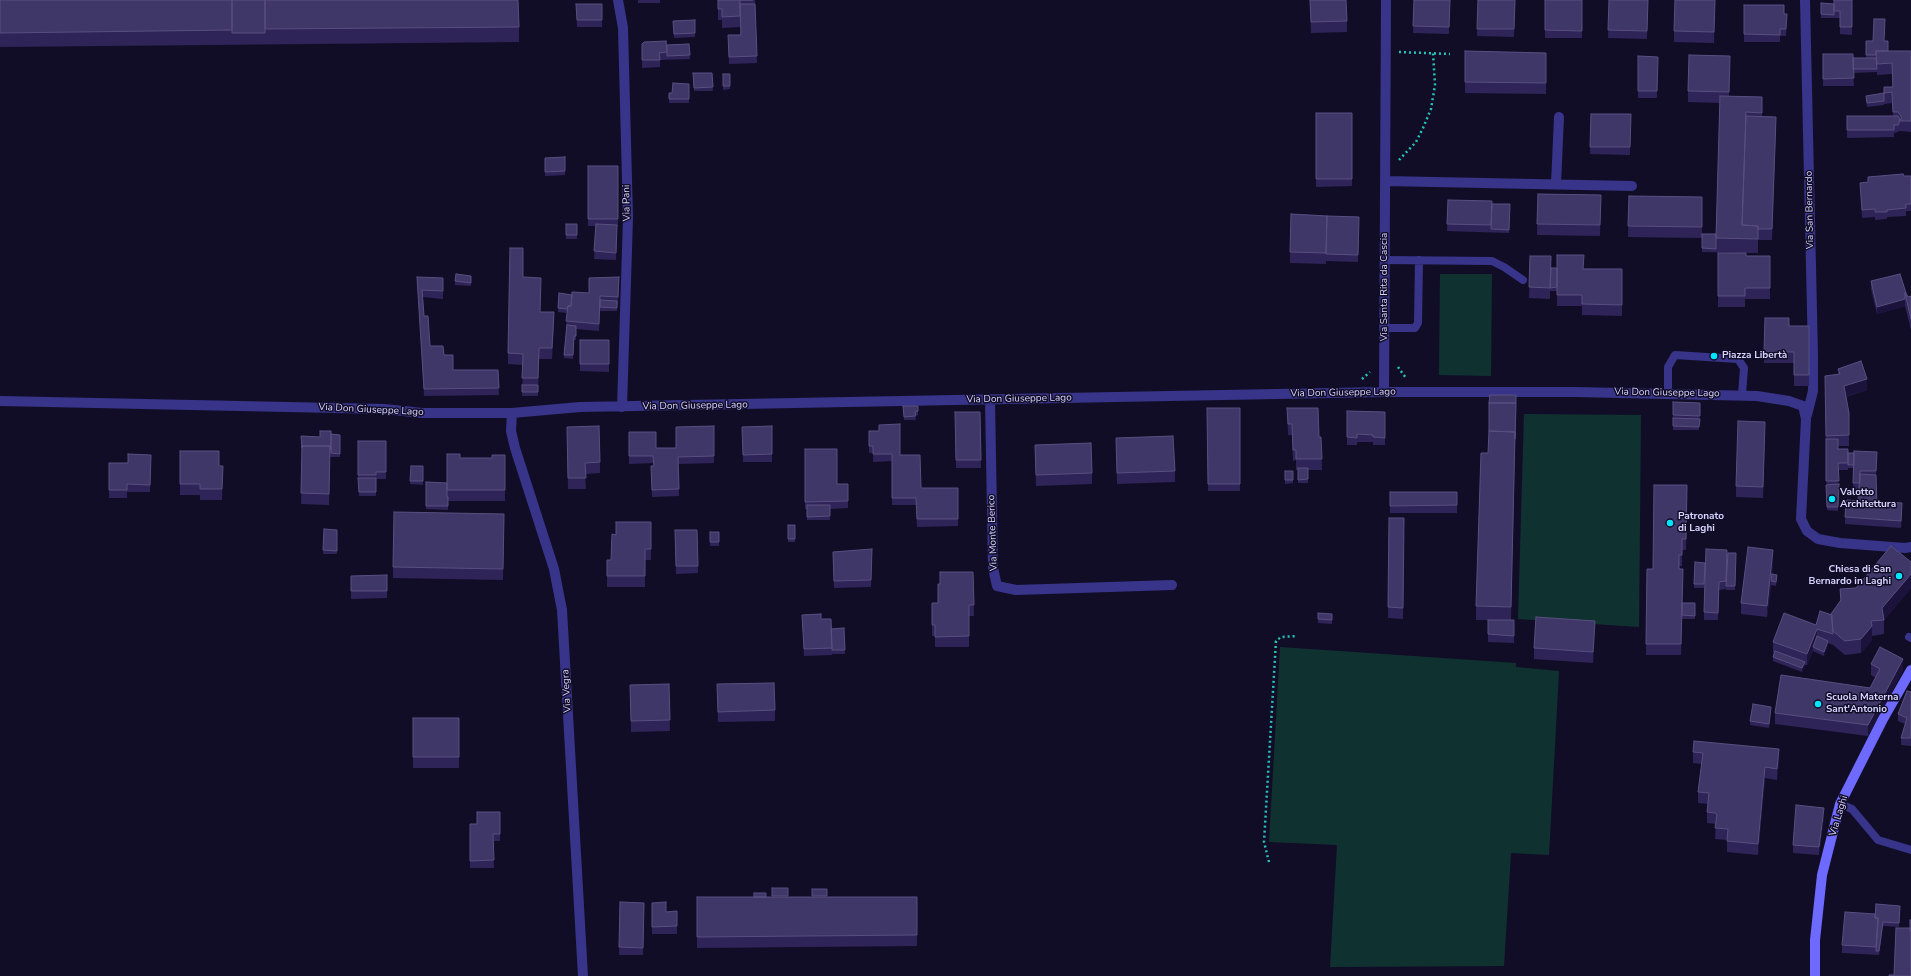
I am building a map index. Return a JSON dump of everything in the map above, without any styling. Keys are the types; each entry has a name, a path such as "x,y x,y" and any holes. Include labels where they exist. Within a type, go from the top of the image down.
{"street":[{"name":"Via Pani","path":"618,0 622,28 628,218 622,407"},
{"name":"Via Santa Rita da Cascia","path":"1384,392 1386,0"},
{"name":"Via San Bernardo","path":"1805,0 1813,355 1812,391 1806,419"},
{"path":"1556,184 1559,117"},
{"path":"1385,181 1632,186"},
{"name":"Via Don Giuseppe Lago","path":"0,401 384,409 422,413 512,413 580,407 1384,392 1668,393 1742,395 1789,401 1803,406 1806,419"},
{"name":"Via Monte Berico","path":"990,400 993,568 997,586 1016,590 1172,585"},
{"name":"Via Vegra","path":"512,413 511,431 515,448 554,569 562,610 583,976"},
{"path":"1806,419 1802,519 1807,531 1818,539 1840,543 1905,548 1911,547"},
{"name":"Via Laghi","path":"1815,976 1815,940 1822,875 1840,804 1883,719 1911,670"}],"lane":[{"path":"1385,260 1492,261 1523,280"},
{"path":"1385,328 1415,328 1418,323 1418,260"},
{"path":"1668,393 1668,367 1675,355 1738,359 1744,368 1742,395"},
{"path":"1840,804 1852,809 1878,840 1911,850"}],"path":[{"path":"1396,52 1450,54"},
{"path":"1399,160 1416,142 1424,128 1431,109 1435,86 1433,53"},
{"path":"1269,862 1264,842 1276,641 1281,637 1297,636"}],"green space":[{"path":"1440,274 1492,274 1491,376 1439,375"},
{"path":"1524,414 1641,415 1639,627 1518,619"},
{"path":"1280,647 1516,663 1516,667 1559,671 1549,855 1511,853 1504,966 1330,967 1337,845 1269,842"}],"building":[{"path":"0,0 232,0 232,30 0,33"},
{"path":"232,0 265,0 265,33 232,33"},
{"path":"265,0 518,0 519,27 265,29"},
{"path":"718,0 740,0 740,16 722,17 722,9 718,9"},
{"path":"1310,0 1346,0 1347,21 1311,22"},
{"path":"1414,0 1450,0 1449,27 1413,26"},
{"path":"1478,0 1515,0 1514,29 1477,29"},
{"path":"1545,0 1582,0 1582,31 1545,30"},
{"path":"1609,0 1648,0 1647,31 1608,30"},
{"path":"1675,0 1715,0 1714,32 1674,31"},
{"path":"1834,0 1852,0 1852,27 1840,27 1840,11 1834,11"},
{"path":"1821,3 1834,4 1834,15 1821,14"},
{"path":"576,4 602,4 602,20 577,20"},
{"path":"740,4 755,4 757,56 729,57 728,35 741,35"},
{"path":"1744,5 1784,5 1784,14 1787,14 1786,29 1780,29 1780,35 1744,34"},
{"path":"1874,19 1885,19 1884,41 1888,41 1888,51 1876,51 1876,55 1866,55 1866,41 1873,41"},
{"path":"695,20 695,33 674,34 673,21"},
{"path":"666,41 667,52 659,53 660,60 642,60 642,44 644,42"},
{"path":"689,44 690,55 667,56 667,45"},
{"path":"1465,51 1546,53 1546,83 1465,82"},
{"path":"1876,51 1911,51 1911,121 1899,121 1902,118 1898,112 1893,112 1892,92 1884,93 1884,87 1893,87 1892,63 1877,64"},
{"path":"1823,54 1853,54 1854,78 1823,79"},
{"path":"1689,55 1730,56 1729,92 1688,91"},
{"path":"1638,56 1658,57 1657,91 1638,91"},
{"path":"1853,58 1876,58 1877,69 1853,69"},
{"path":"693,73 712,73 713,87 694,88"},
{"path":"723,74 730,74 730,86 723,86"},
{"path":"673,83 689,84 689,99 669,99 669,93 672,93"},
{"path":"1884,93 1884,101 1867,103 1866,96"},
{"path":"1720,96 1762,97 1762,113 1746,112 1742,225 1758,226 1758,239 1716,238"},
{"path":"1316,113 1352,113 1352,179 1316,179"},
{"path":"1591,114 1631,114 1630,147 1590,147"},
{"path":"1746,116 1776,117 1772,229 1758,229 1758,226 1742,225"},
{"path":"1847,116 1898,116 1900,119 1898,125 1894,125 1894,130 1847,130"},
{"path":"565,157 565,171 545,172 545,158"},
{"path":"588,166 618,166 618,219 588,219"},
{"path":"1903,174 1904,176 1911,176 1911,204 1906,204 1906,208 1887,210 1887,212 1875,212 1875,209 1862,210 1860,183 1868,182 1868,177"},
{"path":"1538,194 1601,195 1600,225 1537,224"},
{"path":"1629,196 1702,197 1702,227 1628,226"},
{"path":"1448,200 1492,201 1491,225 1447,224"},
{"path":"1492,204 1510,204 1509,230 1491,229"},
{"path":"1291,214 1327,216 1326,253 1290,252"},
{"path":"1327,216 1359,217 1358,255 1326,254"},
{"path":"566,224 577,224 577,235 566,235"},
{"path":"596,224 617,225 616,253 594,251"},
{"path":"1702,234 1716,234 1716,249 1702,248"},
{"path":"510,248 523,248 523,277 541,278 540,312 554,312 552,348 539,348 538,378 522,378 523,354 508,353"},
{"path":"1718,253 1746,253 1746,256 1770,256 1770,288 1745,288 1745,296 1718,296"},
{"path":"1557,255 1584,255 1583,269 1622,269 1622,305 1582,304 1582,295 1557,295"},
{"path":"1530,256 1551,256 1550,288 1529,287"},
{"path":"1551,268 1557,268 1557,287 1550,288"},
{"path":"456,274 471,276 471,283 455,281"},
{"path":"1900,274 1906,293 1905,299 1877,307 1871,281"},
{"path":"417,277 443,278 443,291 422,290 424,316 428,316 430,346 443,346 444,355 453,355 453,370 498,370 499,388 424,389"},
{"path":"619,277 618,297 600,296 599,324 566,321 568,306 571,306 572,292 589,293 589,278"},
{"path":"559,293 572,295 571,306 568,306 567,309 558,308"},
{"path":"1905,293 1908,297 1911,296 1911,319"},
{"path":"600,300 617,301 617,308 600,307"},
{"path":"1765,318 1789,318 1789,326 1809,326 1809,375 1794,375 1794,352 1764,352"},
{"path":"567,325 576,326 573,355 564,355"},
{"path":"580,340 609,340 609,364 580,364"},
{"path":"1861,361 1867,379 1844,386 1849,413 1849,435 1826,436 1825,376 1840,374 1838,369"},
{"path":"522,385 538,385 538,392 522,392"},
{"path":"1490,395 1516,395 1516,403 1489,403"},
{"path":"1673,402 1700,403 1700,416 1673,415"},
{"path":"1489,403 1516,403 1515,439 1515,432 1489,431"},
{"path":"903,406 918,406 918,411 915,412 916,416 904,417"},
{"path":"1207,408 1240,408 1240,484 1208,484"},
{"path":"1287,408 1318,408 1319,437 1321,437 1322,459 1296,459 1296,450 1293,450 1292,424 1288,424"},
{"path":"1347,411 1385,412 1385,438 1373,437 1373,435 1357,434 1357,438 1347,437"},
{"path":"955,412 980,412 981,460 956,460"},
{"path":"1673,418 1700,419 1699,427 1673,426"},
{"path":"1738,421 1765,422 1763,487 1736,486"},
{"path":"900,424 900,455 920,455 921,488 958,488 958,519 917,519 916,498 892,498 892,454 873,454 873,446 869,446 869,431 879,431 879,425"},
{"path":"599,426 600,462 585,463 586,478 568,478 567,427"},
{"path":"714,426 714,456 678,457 679,489 652,490 651,466 654,466 653,456 629,456 629,432 656,432 656,448 676,448 676,427"},
{"path":"772,426 772,454 743,455 742,427"},
{"path":"320,431 331,431 331,450 330,446 302,446 302,448 301,436 320,437"},
{"path":"1489,431 1515,432 1511,607 1476,606 1481,453 1488,453"},
{"path":"331,434 340,435 340,454 331,453"},
{"path":"1173,436 1175,471 1117,473 1116,438"},
{"path":"1826,439 1838,439 1838,449 1848,449 1848,463 1838,463 1839,481 1826,481"},
{"path":"358,441 386,441 386,472 376,472 376,475 358,475"},
{"path":"1091,443 1092,473 1036,475 1035,445"},
{"path":"302,446 330,446 329,494 301,493"},
{"path":"805,449 837,449 837,484 848,484 848,501 805,502"},
{"path":"180,451 219,451 219,466 223,466 222,489 200,489 200,484 180,484"},
{"path":"1854,451 1877,452 1876,471 1860,471 1860,483 1853,483"},
{"path":"1848,453 1854,453 1854,465 1848,465"},
{"path":"128,454 151,455 150,485 127,484 127,490 109,490 109,463 128,463"},
{"path":"447,454 460,454 460,458 492,458 492,455 505,455 505,490 447,490"},
{"path":"411,466 423,466 423,481 410,481"},
{"path":"1298,468 1308,468 1308,479 1298,480"},
{"path":"1285,471 1293,471 1293,480 1285,480"},
{"path":"1860,474 1876,475 1877,506 1846,504 1847,500 1858,501"},
{"path":"358,478 376,478 376,492 359,492"},
{"path":"426,482 447,483 448,506 426,506"},
{"name":"Valotto Architettura","path":"1839,484 1838,507 1827,507 1826,485"},
{"path":"1654,485 1687,485 1686,539 1682,539 1682,555 1679,555 1679,569 1683,569 1681,644 1646,644 1647,569 1653,569"},
{"path":"1390,492 1457,492 1457,505 1390,506"},
{"path":"1877,501 1902,503 1901,521 1845,517 1846,504 1877,506"},
{"path":"807,505 830,505 830,516 807,517"},
{"path":"394,512 504,514 503,569 393,567"},
{"path":"1389,518 1404,518 1403,608 1388,607"},
{"path":"616,522 651,522 651,549 645,549 645,576 607,576 607,560 611,560 612,534 616,535"},
{"path":"788,525 795,525 795,539 788,539"},
{"path":"324,529 337,530 337,551 323,550"},
{"path":"675,530 697,530 698,566 676,566"},
{"path":"710,532 719,532 719,542 710,542"},
{"path":"1891,546 1911,562 1911,574 1882,608 1884,620 1871,621 1872,626 1861,639 1845,641 1833,631 1831,614 1841,600 1840,589 1856,588"},
{"path":"1748,547 1773,550 1767,606 1741,603"},
{"path":"872,549 871,580 834,581 833,552"},
{"path":"1706,549 1727,550 1726,581 1719,582 1718,613 1704,612"},
{"path":"1728,553 1736,553 1735,586 1726,586"},
{"path":"1695,562 1705,563 1704,584 1694,584"},
{"path":"940,572 973,572 974,605 969,605 969,636 935,637 935,625 932,625 932,603 938,603 938,584 940,584"},
{"path":"1772,574 1777,575 1776,582 1771,581"},
{"path":"387,575 387,591 351,591 351,576"},
{"path":"1682,603 1695,603 1695,616 1682,615"},
{"path":"1820,611 1832,615 1833,634 1817,629 1807,654 1773,642 1784,613 1816,625"},
{"path":"1318,613 1332,614 1332,620 1318,619"},
{"path":"821,614 821,619 831,619 832,648 804,649 802,615"},
{"path":"1536,617 1595,621 1593,652 1534,648"},
{"path":"1488,620 1514,620 1514,636 1488,634"},
{"path":"844,628 845,650 832,650 831,629"},
{"path":"1817,636 1828,641 1824,652 1813,647"},
{"path":"1880,647 1903,659 1868,725 1775,713 1781,675 1870,688 1880,669 1871,664"},
{"path":"1775,651 1805,662 1802,668 1773,657"},
{"path":"774,683 775,710 718,712 717,684"},
{"path":"669,684 670,720 631,721 630,685"},
{"path":"1907,691 1911,692 1911,738 1901,738 1907,718 1898,714"},
{"path":"1753,704 1771,707 1769,724 1750,721"},
{"path":"413,718 459,718 459,757 413,757"},
{"path":"1694,741 1779,749 1777,769 1765,767 1758,844 1727,841 1728,829 1715,828 1717,815 1715,813 1707,812 1709,793 1698,792 1703,753 1693,752"},
{"path":"1796,805 1824,808 1819,847 1793,845"},
{"path":"477,812 500,812 500,834 493,834 494,860 470,861 470,824 477,824"},
{"path":"772,888 788,888 788,896 772,896"},
{"path":"812,889 827,889 827,896 812,896"},
{"path":"754,893 766,893 766,897 754,897"},
{"path":"697,897 917,897 917,935 697,937"},
{"path":"620,902 644,903 643,948 619,947"},
{"path":"666,902 666,912 677,911 677,926 652,927 652,903"},
{"path":"1876,904 1900,906 1899,923 1883,922 1879,951 1876,951 1878,918 1875,918"},
{"path":"1845,912 1875,914 1875,918 1878,918 1876,947 1842,945"},
{"path":"1911,920 1911,931 1910,931"},
{"path":"1896,928 1910,928 1911,931 1911,976 1889,976 1894,975"}],"place":[{"name":"Piazza Libertà","path":"1714,356"},
{"name":"Valotto Architettura","path":"1832,499"},
{"name":"Patronato di Laghi","path":"1670,523"},
{"name":"Chiesa di San Bernardo in Laghi","path":"1899,576"},
{"name":"Scuola Materna Sant'Antonio","path":"1818,704"}]}
